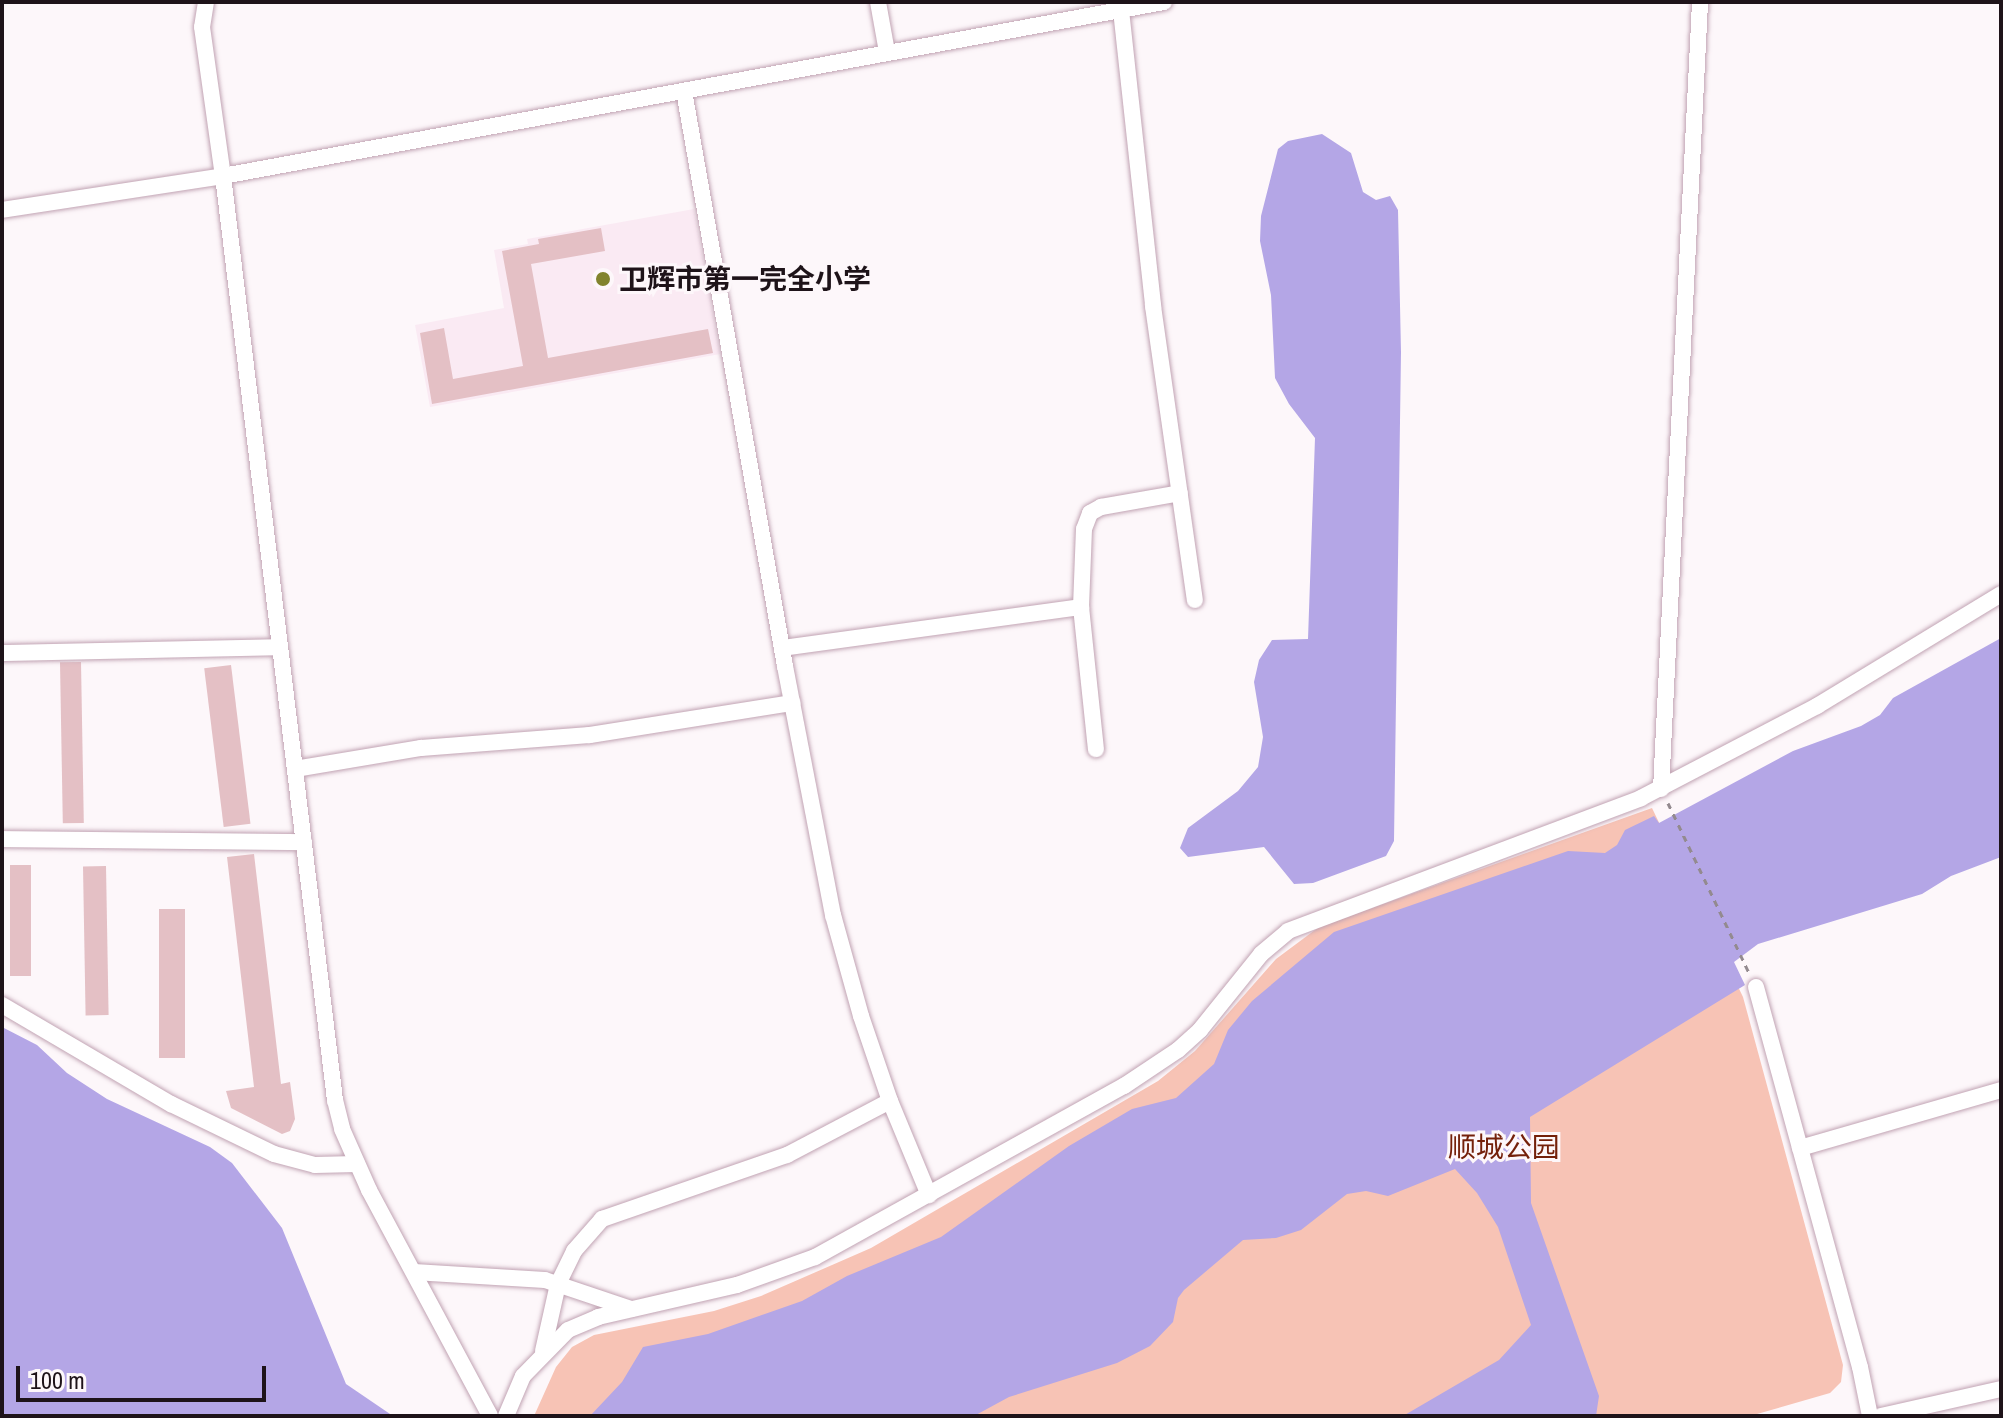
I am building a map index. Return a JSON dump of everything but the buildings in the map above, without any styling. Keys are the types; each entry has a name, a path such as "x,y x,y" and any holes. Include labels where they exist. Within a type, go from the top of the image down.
{"street":[{"path":"206,2 202,27 223,176 335,1100 357,1164 490,1416"},
{"path":"878,2 887,52"},
{"path":"2,210 223,176 1164,2"},
{"path":"1661,789 1700,2"},
{"path":"1121,10 1153,306 1195,600"},
{"path":"684,91 782,648 833,915 861,1016 890,1101 929,1195"},
{"path":"1096,749 1081,607 1084,529 1090,513 1101,507 1180,493"},
{"path":"506,1416 523,1376 543,1352 568,1330 598,1317 779,1272 815,1257 1124,1086 1178,1050 1200,1030 1261,954 1288,931 1661,789 1817,706 2001,594"},
{"path":"782,648 1081,607"},
{"path":"2,653 280,647"},
{"path":"295,769 421,748 590,735 792,703"},
{"path":"2,839 304,842"},
{"path":"1756,987 1870,1416"},
{"path":"2,1005 171,1104 274,1154 315,1165 357,1164"},
{"path":"1800,1148 2001,1090"},
{"path":"543,1352 558,1284 574,1251 602,1219 787,1155 890,1101"},
{"path":"414,1272 500,1274 558,1284 633,1310"},
{"path":"1881,1416 2001,1389"}],"path":[{"path":"1661,789 1756,987"}],"shaded area":[{"path":"1322,134 1351,153 1363,192 1376,200 1390,196 1398,210 1401,352 1394,841 1386,856 1313,883 1294,884 1264,847 1188,857 1180,848 1188,828 1238,791 1258,767 1263,737 1254,682 1259,660 1272,640 1308,639 1315,438 1289,404 1275,378 1271,295 1260,241 1261,216 1278,149 1288,141"},
{"name":"卫辉市第一完全小学","path":"694,209 720,354 430,407 415,325 504,308 494,250 528,244 527,239"},
{"path":"2001,638 2001,857 1951,876 1922,894 1758,944 1734,962 1745,985 1530,1117 1531,1203 1599,1396 1596,1416 1403,1416 1499,1360 1531,1325 1498,1227 1477,1193 1455,1169 1388,1196 1366,1191 1347,1194 1301,1230 1276,1238 1243,1240 1184,1290 1178,1298 1173,1322 1150,1346 1117,1363 1009,1397 974,1416 590,1416 622,1382 643,1347 708,1334 802,1301 847,1276 941,1237 1069,1146 1132,1109 1176,1098 1214,1064 1228,1030 1252,1001 1334,932 1568,851 1605,853 1617,845 1625,830 1654,816 1659,823 1793,751 1861,726 1880,715 1893,698"},
{"path":"2,1027 37,1045 67,1073 107,1099 210,1147 232,1163 282,1228 346,1384 393,1416 2,1416"}],"green space":[{"name":"顺城公园","path":"1652,808 1743,997 1843,1365 1841,1382 1830,1393 1750,1416 534,1416 556,1367 572,1347 594,1335 714,1311 761,1296 871,1248 1158,1081 1195,1051 1276,959 1319,927"}],"place":[{"name":"卫辉市第一完全小学","path":"603,279"}]}
